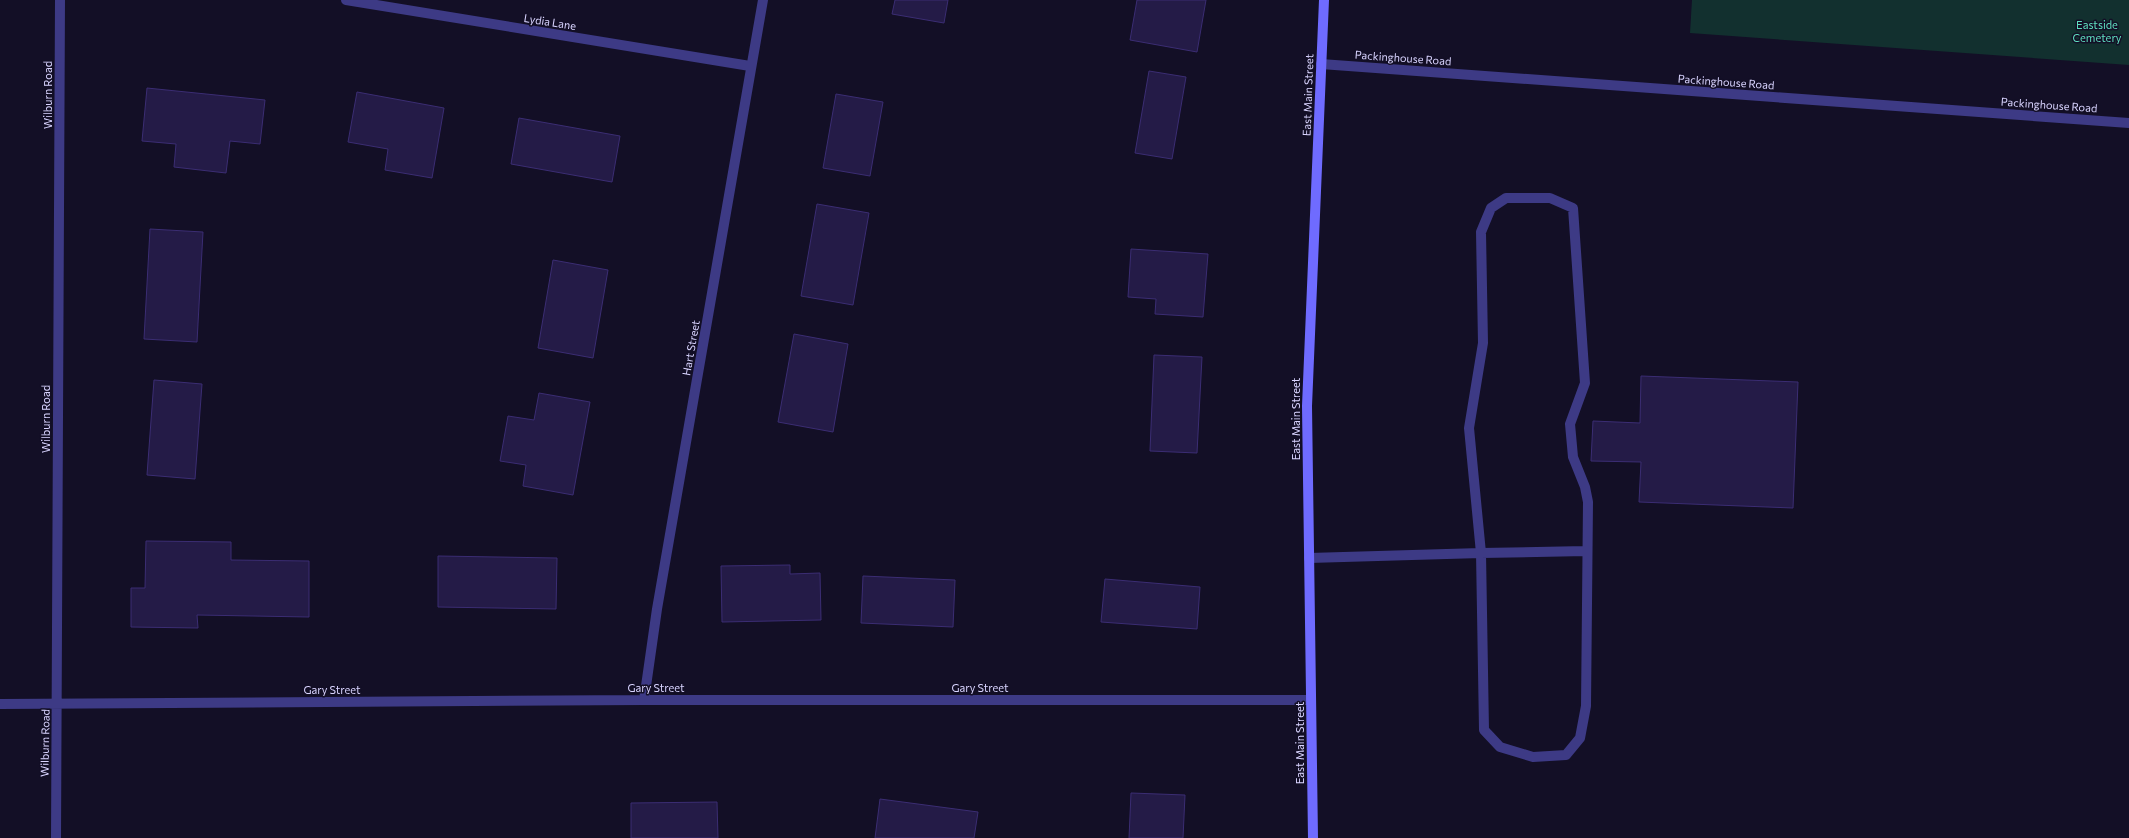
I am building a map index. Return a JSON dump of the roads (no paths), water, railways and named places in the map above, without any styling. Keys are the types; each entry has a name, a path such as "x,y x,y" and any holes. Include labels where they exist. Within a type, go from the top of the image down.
{"main road":[{"name":"East Main Street","path":"1312,838 1312,700 1306,406 1324,0"}],"street":[{"name":"Wilburn Road","path":"56,838 60,0"},
{"name":"Lydia Lane","path":"346,0 750,66"},
{"name":"Hart Street","path":"644,700 658,601 750,66 763,0"},
{"name":"Packinghouse Road","path":"1321,64 2129,123"},
{"path":"1506,198 1550,198 1573,208 1585,383 1570,424 1573,457 1585,487 1588,502 1586,552 1586,706 1580,738 1566,755 1533,757 1500,747 1484,730 1481,554 1469,428 1483,343 1481,232 1491,208 1506,198"},
{"path":"1309,558 1586,552"},
{"name":"Gary Street","path":"0,704 644,700 1312,700"}],"park label":[{"name":"Eastside Cemetery","path":"2097,31"}]}
